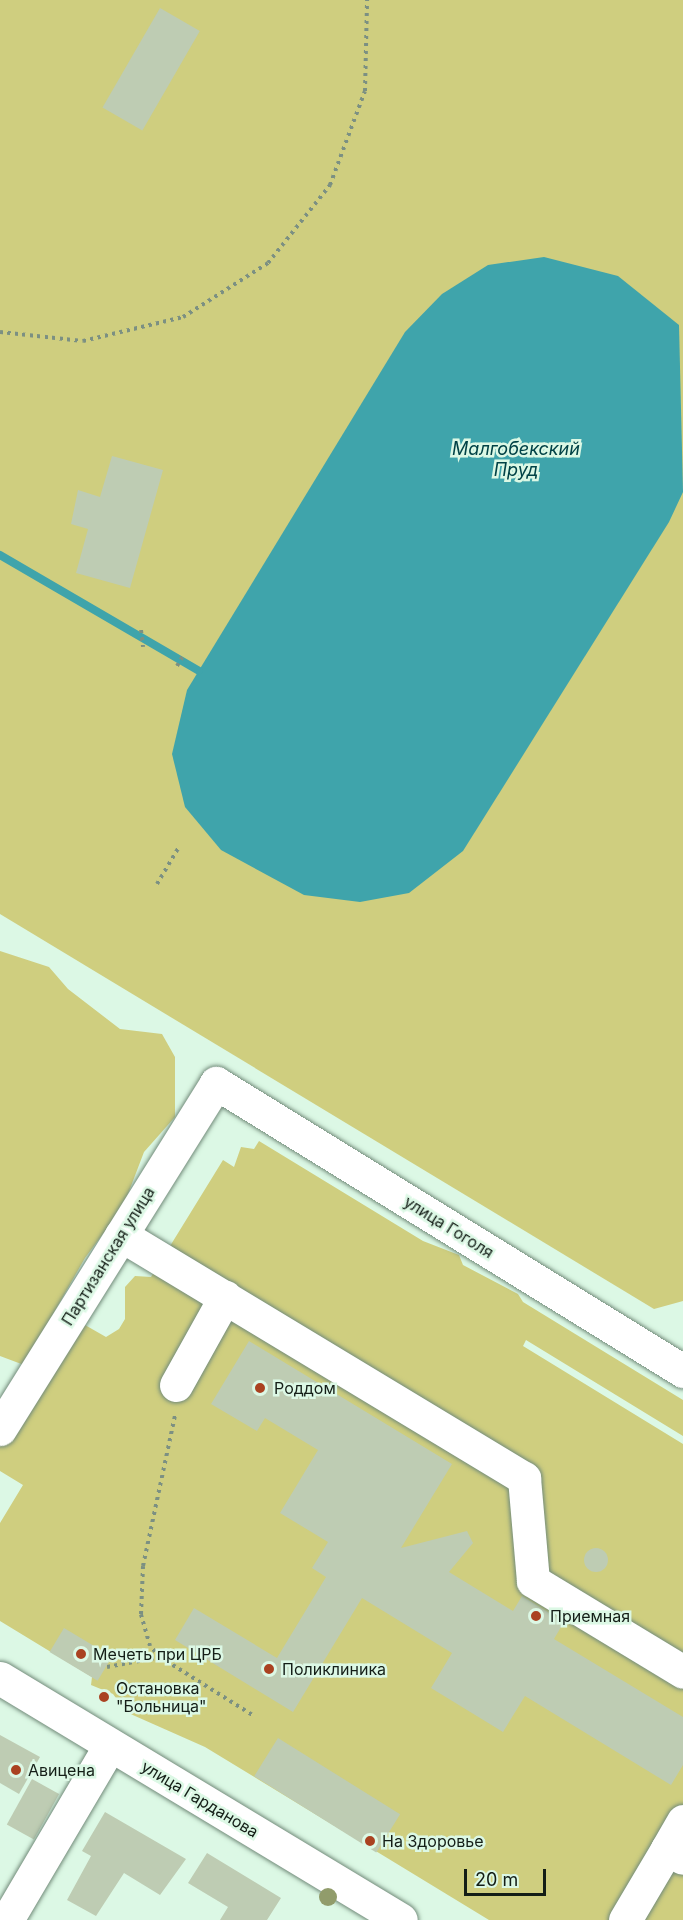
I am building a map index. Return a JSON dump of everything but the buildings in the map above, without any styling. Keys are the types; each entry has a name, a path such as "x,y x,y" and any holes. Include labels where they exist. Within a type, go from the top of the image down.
{"street":[{"name":"Партизанская улица","path":"0,1429 216,1083"},
{"name":"улица Гоголя","path":"216,1083 683,1371"},
{"path":"121,1235 524,1478 533,1581 683,1672"},
{"path":"176,1385 225,1297"},
{"name":"улица Гарданова","path":"0,1677 110,1745 357,1909 401,1920"},
{"path":"7,1920 110,1745"},
{"path":"625,1920 675,1854 683,1821"}],"path":[{"path":"0,333 83,341 183,317 268,263 330,185 365,91 367,0"},
{"path":"141,630 143,647"},
{"path":"177,666 184,654"},
{"path":"157,884 179,847"},
{"path":"176,1385 176,1412 143,1566 141,1614 150,1647 160,1657 254,1716"},
{"path":"107,1667 160,1657"}],"shaded area":[{"path":"0,0 683,0 683,1301 654,1309 0,914"},
{"path":"0,951 49,967 68,989 120,1029 162,1034 175,1057 175,1117 144,1152 123,1207 85,1258 24,1365 0,1356"},
{"path":"259,1141 423,1241 459,1255 463,1265 518,1294 523,1302 683,1400 683,1436 526,1340 523,1346 683,1444 683,1920 489,1920 205,1747 126,1712 113,1694 91,1685 92,1677 0,1621 0,1523 23,1485 0,1471 0,1447 78,1321 106,1337 119,1329 125,1319 125,1287 135,1276 151,1277 223,1160 234,1167 241,1147 254,1149"}],"water":[{"name":"Малгобекский Пруд","path":"544,257 618,276 679,325 683,492 669,522 463,851 409,893 360,902 304,895 221,850 185,807 172,754 187,690 405,332 442,294 488,265"}],"waterway":[{"path":"0,555 199,671"}],"place":[{"name":"Роддом","path":"260,1388"},
{"name":"Приемная","path":"536,1616"},
{"name":"Мечеть при ЦРБ","path":"81,1654"},
{"name":"Поликлиника","path":"269,1669"},
{"name":"Остановка \"Больница\"","path":"104,1697"},
{"name":"Авицена","path":"16,1770"},
{"name":"На Здоровье","path":"370,1841"}]}
